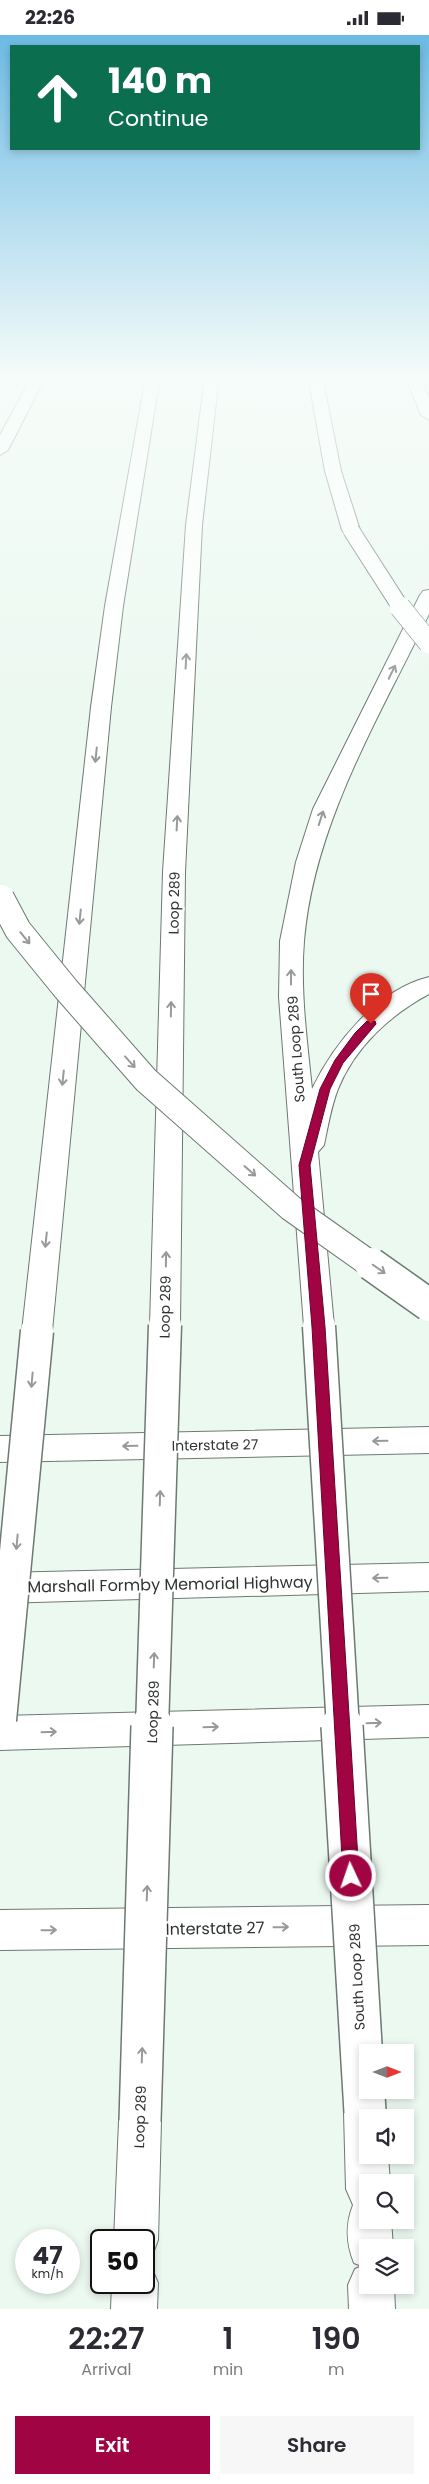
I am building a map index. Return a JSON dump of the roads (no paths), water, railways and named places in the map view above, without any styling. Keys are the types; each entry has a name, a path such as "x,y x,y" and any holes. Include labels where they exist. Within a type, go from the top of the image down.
{"main road":[{"path":"0,1720 37,1331 101,707 114,606 135,482"},
{"name":"Loop 289","path":"136,2229 165,1325 174,872 194,525 199,482"},
{"path":"337,482 350,530 399,608 429,643"},
{"name":"South Loop 289","path":"367,2174 318,1327 291,997 292,941 298,900 307,862 324,809 429,595"},
{"path":"0,896 18,930 66,989 146,1080 291,1208 429,1305"},
{"path":"305,1165 325,1089 339,1062 358,1036 384,1012 429,984"},
{"name":"Interstate 27","path":"0,1449 429,1440"},
{"name":"Marshall Formby Memorial Highway","path":"0,1588 429,1577"},
{"path":"0,1733 429,1721"},
{"name":"Interstate 27","path":"0,1930 429,1925"},
{"path":"134,2309 135,2294"},
{"path":"371,2294 372,2309"}]}
